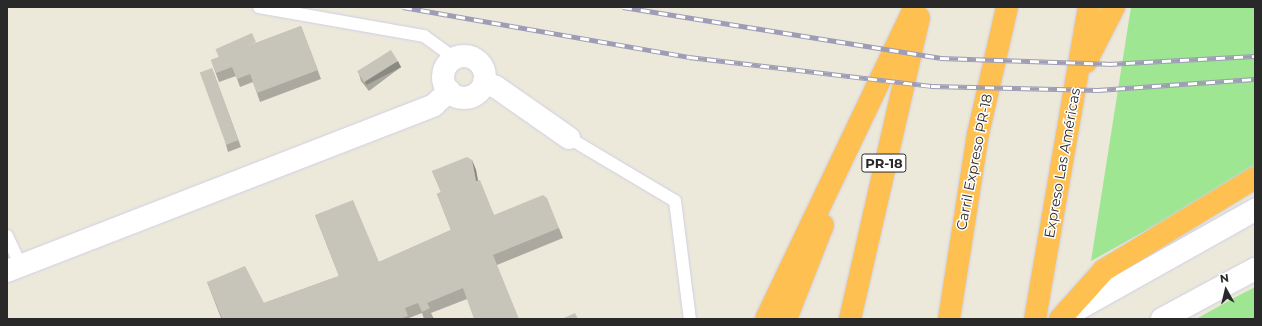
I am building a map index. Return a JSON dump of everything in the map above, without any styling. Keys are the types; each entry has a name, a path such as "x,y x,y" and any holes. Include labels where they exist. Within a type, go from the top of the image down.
{"highway":[{"path":"766,319 869,98 915,7"},
{"name":"PR-18","path":"850,319 922,7"},
{"name":"Carril Expreso PR-18","path":"949,319 978,134 1007,7"},
{"name":"Expreso Las Américas","path":"1035,319 1089,7"},
{"path":"1076,82 1114,7"},
{"path":"786,319 798,296 869,98"},
{"path":"1060,319 1104,270 1255,178"}],"street":[{"path":"468,56 475,59 484,72 484,82 476,94 468,97 449,91 443,72 454,58 468,56"},
{"path":"484,82 496,87 569,138"},
{"path":"14,269 434,105 449,91"},
{"path":"1060,319 1255,210"},
{"path":"1162,319 1255,269"}],"lane":[{"path":"259,7 424,36 454,58"},
{"path":"569,138 675,201 690,319"},
{"path":"7,236 14,269"}],"green space":[{"path":"1131,7 1255,7 1255,170 1091,261"},
{"path":"1255,287 1255,319 1196,319 1232,299"}],"building":[{"path":"301,26 318,70 257,93 250,74 237,79 232,67 216,73 211,60"},
{"path":"252,33 256,42 220,58 215,49"},
{"path":"391,50 398,61 364,82 357,71"},
{"path":"212,68 238,140 226,145 200,72"},
{"path":"467,157 472,160 476,181 480,180 494,215 543,195 547,198 559,228 493,255 519,319 474,319 463,288 427,303 430,308 422,312 418,303 405,308 408,316 400,319 219,319 222,318 207,282 245,266 264,303 339,276 315,215 353,200 379,262 451,230 437,194 441,192 432,171"},
{"path":"575,313 578,319 562,319"}],"railway":[{"path":"403,7 689,57 931,86 1098,90 1255,79"},
{"path":"623,7 940,58 1108,64 1255,56"}]}
